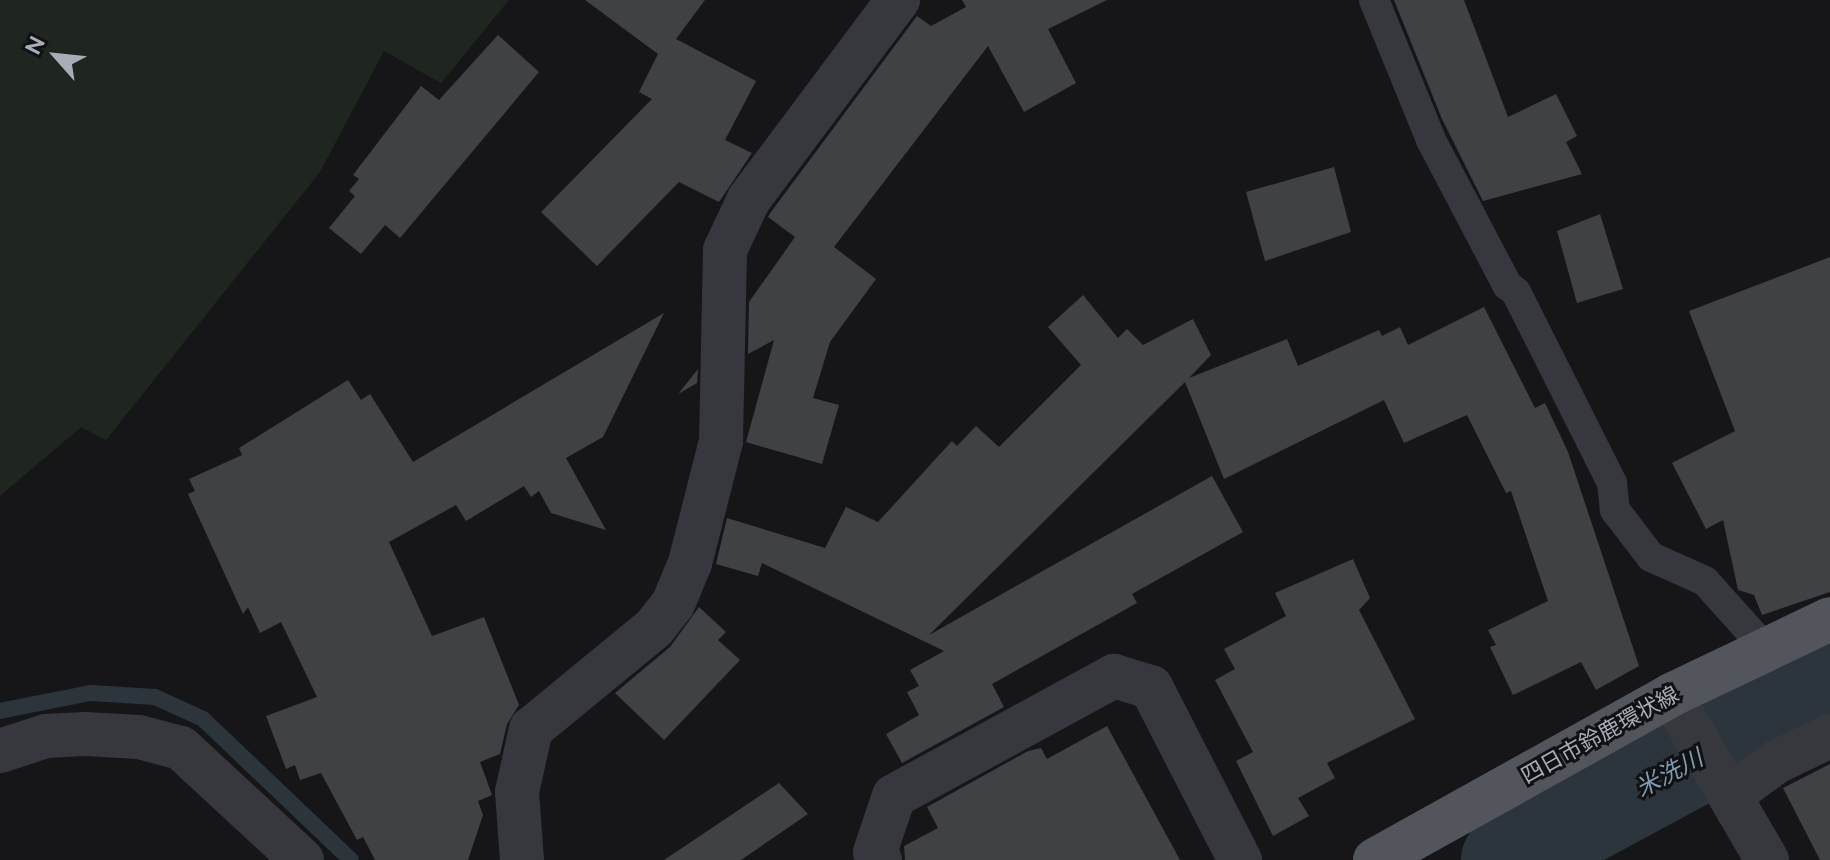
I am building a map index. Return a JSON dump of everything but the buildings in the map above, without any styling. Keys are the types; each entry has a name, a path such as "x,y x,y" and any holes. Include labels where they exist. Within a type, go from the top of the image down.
{"main road":[{"name":"四日市鈴鹿環状線","path":"1375,860 1677,705 1766,649 1830,619"}],"street":[{"path":"522,860 517,792 531,729 654,628 673,604 690,563 721,441 725,250 749,199 898,0"},
{"path":"880,860 875,852 894,796 1114,676 1151,687 1240,860"},
{"path":"1677,705 1767,860"},
{"path":"0,751 46,736 85,734 139,737 181,748 302,860"},
{"path":"1728,791 1776,762 1830,736"}],"lane":[{"path":"1374,0 1431,140 1507,285 1516,292 1612,483 1615,510 1651,557 1705,581 1766,649"}],"shaded area":[{"path":"0,0 509,0 441,83 384,51 320,172 106,440 81,427 0,496"}],"waterway":[{"name":"米洗川","path":"1507,860 1830,686"},
{"path":"0,711 90,693 155,697 203,719 351,860"}]}
